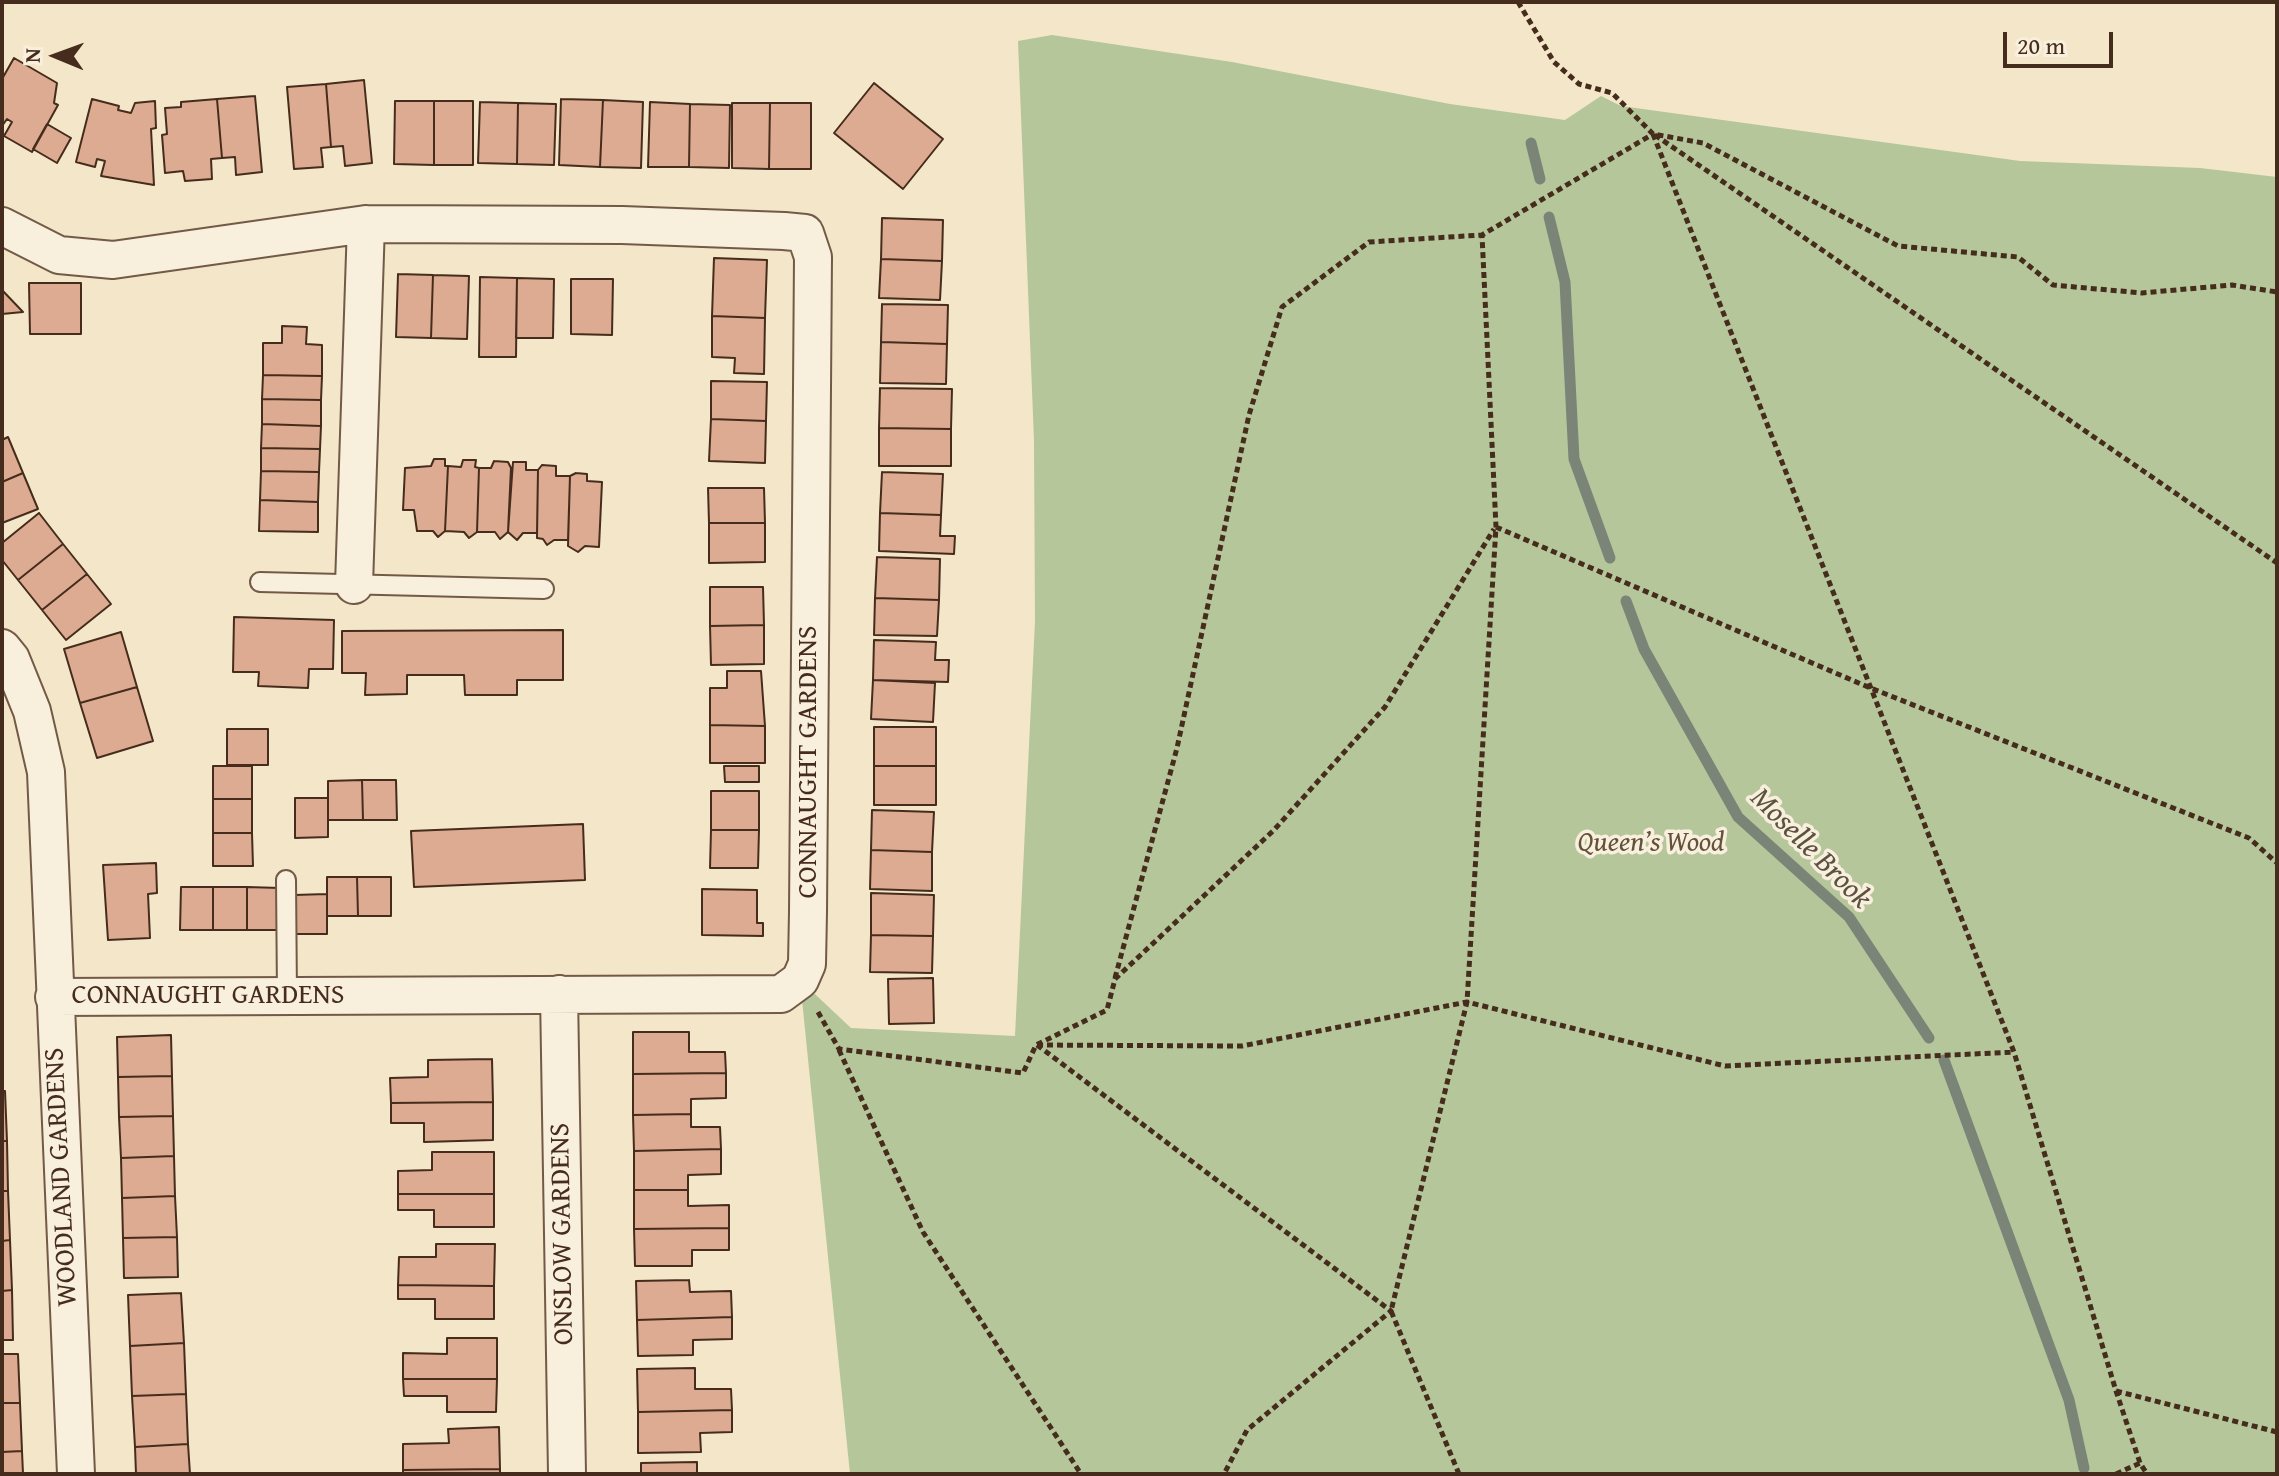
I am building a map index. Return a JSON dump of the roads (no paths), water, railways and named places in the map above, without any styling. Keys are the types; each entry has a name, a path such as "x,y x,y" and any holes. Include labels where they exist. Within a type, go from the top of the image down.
{"street":[{"name":"CONNAUGHT GARDENS","path":"2,226 59,255 113,260 366,224 622,225 805,233 813,257 807,964 800,980 781,994 54,997"},
{"path":"354,585 366,224"},
{"name":"WOODLAND GARDENS","path":"2,648 11,659 32,711 46,772 76,1474"},
{"name":"ONSLOW GARDENS","path":"559,994 567,1474"}],"lane":[{"path":"260,582 544,589"},
{"path":"286,880 287,995"}],"waterway":[{"name":"Moselle Brook","path":"1531,143 1540,179"},
{"name":"Moselle Brook","path":"1549,217 1565,282 1574,459 1610,558"},
{"name":"Moselle Brook","path":"1626,601 1644,649 1738,817 1849,917 1929,1038"},
{"name":"Moselle Brook","path":"1944,1060 2069,1400 2084,1468"}],"park label":[{"name":"Queen’s Wood","path":"1651,844"}]}
